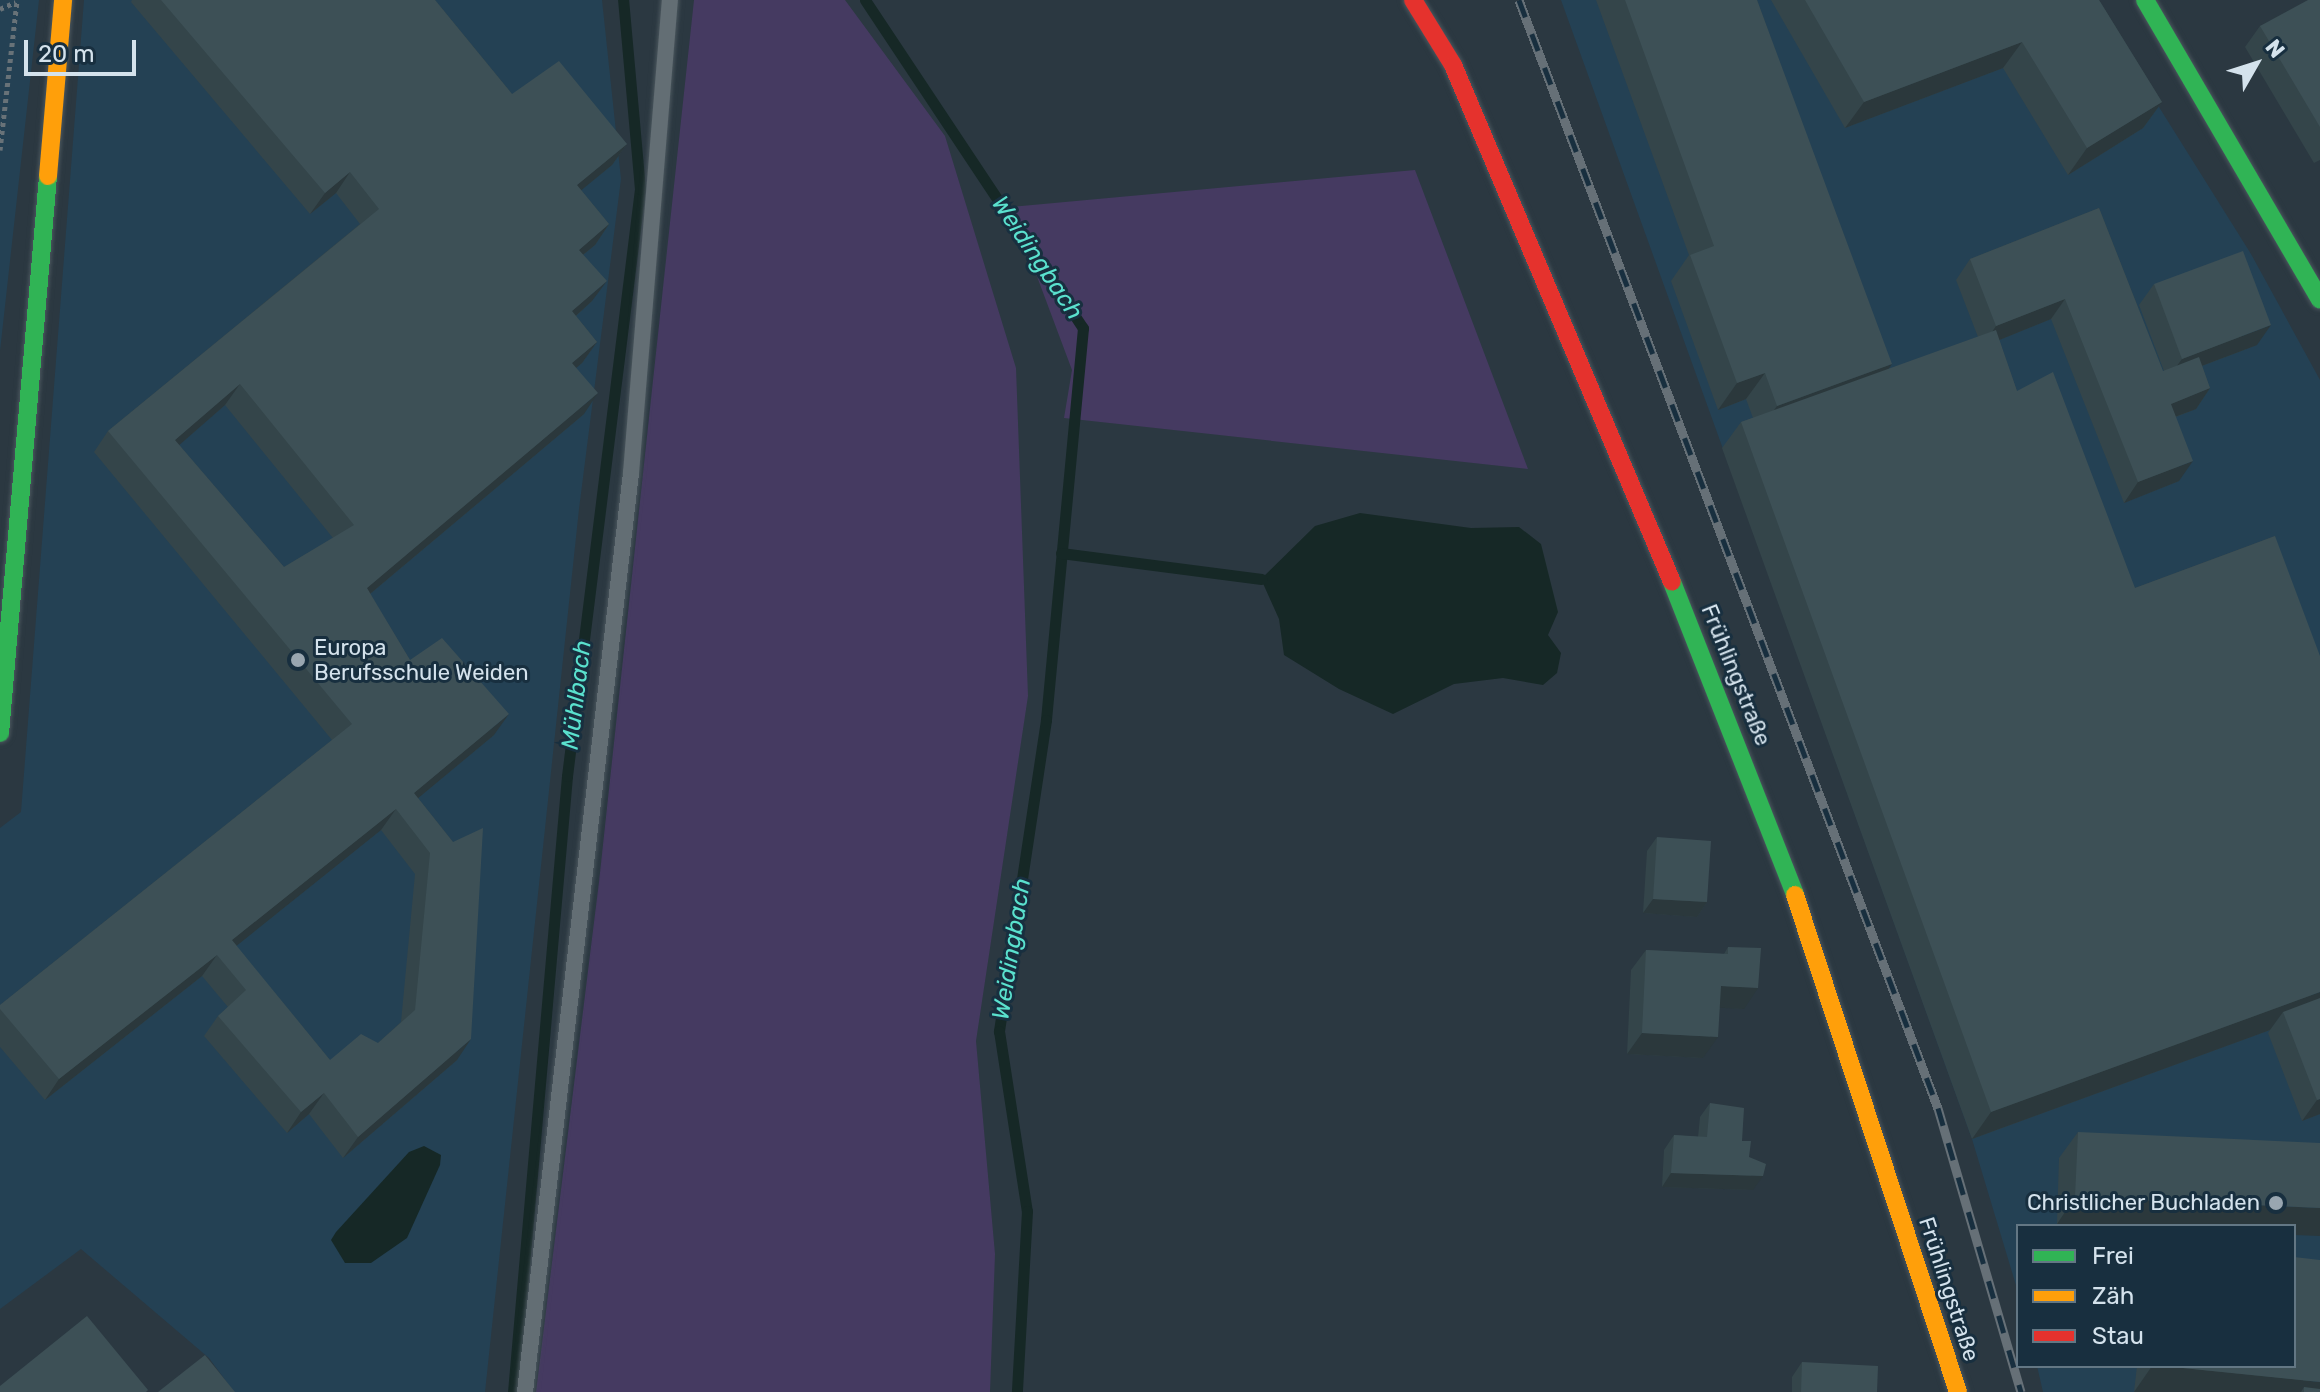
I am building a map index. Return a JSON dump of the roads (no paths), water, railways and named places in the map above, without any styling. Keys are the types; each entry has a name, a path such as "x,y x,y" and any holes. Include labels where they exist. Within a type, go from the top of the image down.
{"street":[{"path":"0,733 63,0"},
{"name":"Frühlingstraße","path":"1413,0 1453,65 1580,354 1777,840 1958,1392"},
{"path":"2145,0 2320,300"}],"lane":[{"path":"525,1392 631,473 670,0"}],"waterway":[{"name":"Mühlbach","path":"513,1392 567,776 640,189 623,0"},
{"name":"Weidingbach","path":"865,0 1083,328 1046,720 999,1031 1027,1211 1017,1392"},
{"name":"Weidingbach","path":"1061,553 1261,579"}],"railway":[{"path":"1519,0 1938,1108 2021,1392"}],"place":[{"name":"Europa Berufsschule Weiden","path":"298,660"},
{"name":"Christlicher Buchladen","path":"2276,1203"}]}
